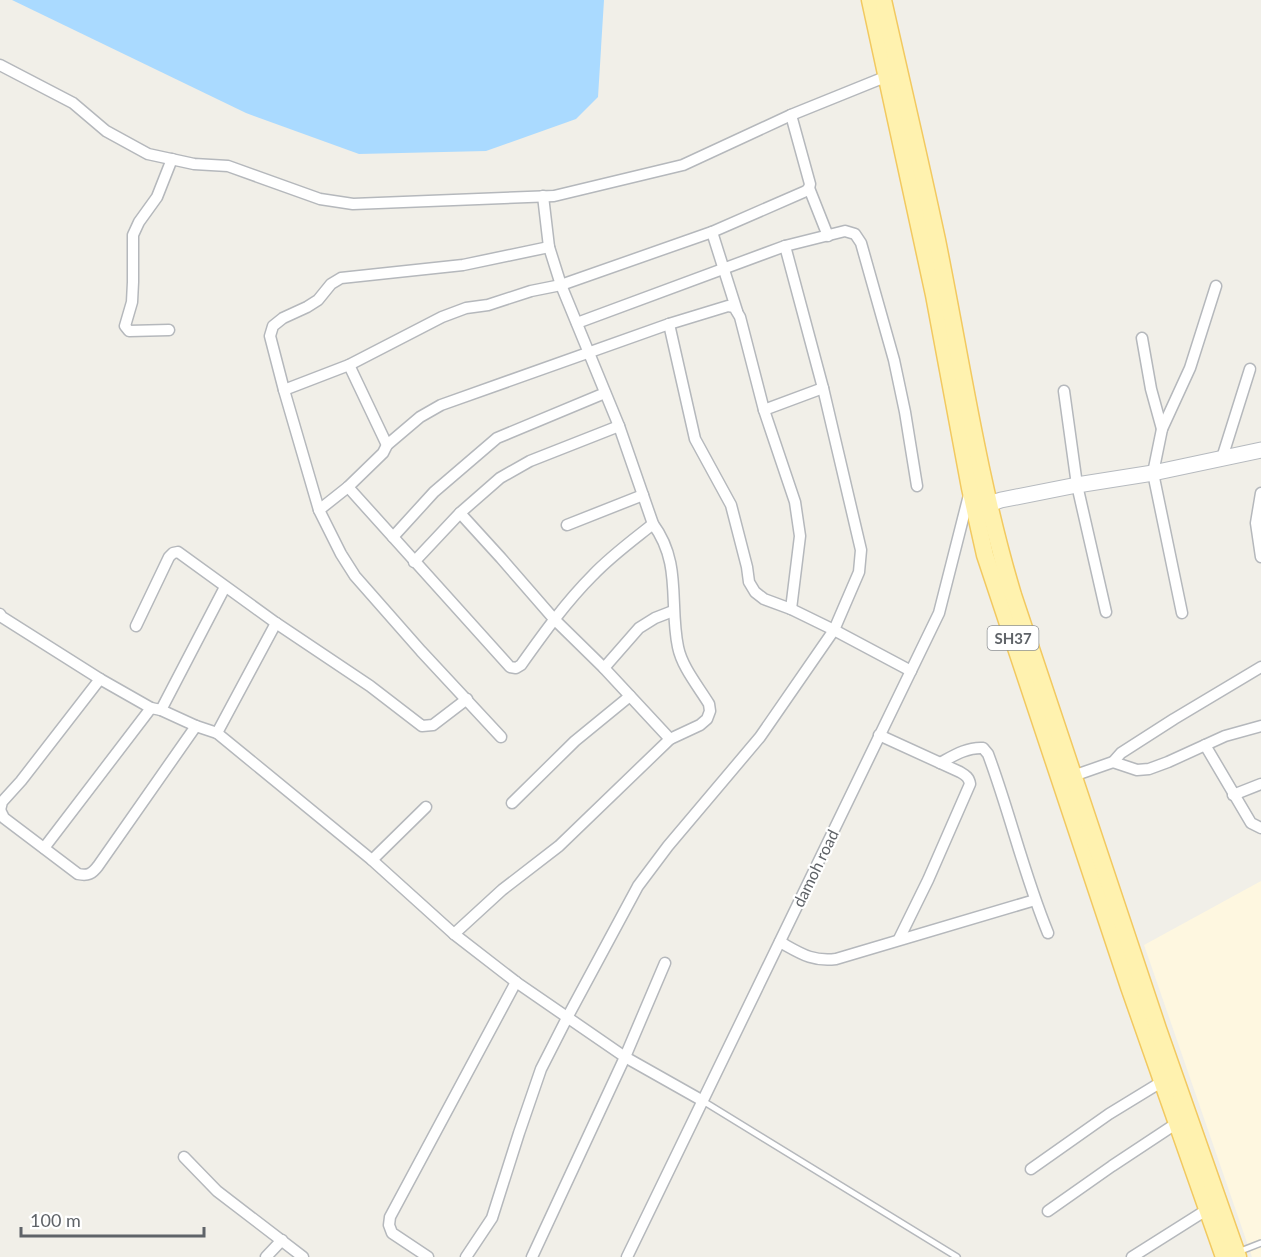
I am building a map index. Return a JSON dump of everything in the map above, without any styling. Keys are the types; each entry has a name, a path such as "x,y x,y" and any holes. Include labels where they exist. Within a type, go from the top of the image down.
{"main road":[{"name":"SH37","path":"870,0 893,74 935,230 981,470 979,532 988,565 1177,1123 1208,1209 1233,1256"},
{"name":"SH37","path":"883,0 893,74 970,488 981,506 999,548 1233,1256"}],"street":[{"path":"0,64 73,103 106,131 148,154 194,164 228,166 320,200 353,204 554,196 683,165 791,115 893,74"},
{"path":"791,115 808,175 809,188 828,236"},
{"path":"169,330 136,331 127,330 125,326 132,302 134,235 139,222 157,197 172,159"},
{"path":"284,390 349,365 442,317 466,308 488,305 531,291 561,285 712,232 809,188"},
{"path":"454,934 502,890 559,846 670,739 700,725 707,719 710,711 709,704 681,658 673,611 672,566 660,533 653,524 619,426 561,285 549,247 543,196"},
{"path":"577,323 785,246 845,231 855,234 861,243 894,360 917,486"},
{"path":"712,232 740,317 764,410 795,502 800,536 791,609"},
{"path":"466,1257 492,1218 541,1069 638,886 668,846 760,737 834,630 859,572 861,550 823,388 785,246"},
{"path":"501,737 355,576 341,554 319,510 270,336 273,326 283,318 318,300 331,284 341,278 463,265 549,247"},
{"path":"1182,613 1154,473 1162,429 1190,368 1216,286"},
{"path":"319,510 348,487 383,453 387,445 420,417 441,405 669,324 728,306 738,311"},
{"path":"669,324 695,439 731,505 749,582 755,592 764,599 834,630 910,671"},
{"path":"1142,338 1151,389 1162,429"},
{"path":"349,365 387,445"},
{"path":"1222,458 1250,369"},
{"path":"764,410 823,388"},
{"path":"1064,391 1077,484 1106,612"},
{"path":"393,537 434,492 497,438 605,393"},
{"path":"414,562 460,513 500,478 530,461 619,426"},
{"path":"981,506 1077,484 1154,473 1261,450"},
{"name":"damoh road","path":"630,1256 939,613 970,488 981,470"},
{"path":"348,487 510,667 516,668 521,666 554,619 593,574 653,524"},
{"path":"1261,493 1256,523 1261,558"},
{"path":"567,525 643,495"},
{"path":"460,513 554,619 604,668 670,739"},
{"path":"136,626 169,557 178,552 422,726 433,725 467,699"},
{"path":"44,848 156,709 225,587"},
{"path":"604,668 639,628 673,611"},
{"path":"1,616 100,679 156,709 217,733 372,860 454,934 516,982 625,1057 703,1101"},
{"path":"217,733 276,623"},
{"path":"1073,776 1113,762 1121,753 1261,667"},
{"path":"100,679 2,802 0,810 4,818 78,874 86,875 93,872 196,726"},
{"path":"512,803 575,741 630,696"},
{"path":"1113,762 1137,770 1149,769 1225,736 1261,726"},
{"path":"879,735 940,762 966,776 970,784 899,939"},
{"path":"1205,745 1251,823 1261,828"},
{"path":"940,762 977,748 983,748 988,754 1035,900 1048,933"},
{"path":"1233,795 1261,784"},
{"path":"372,860 426,807"},
{"path":"780,942 816,959 836,959 1035,900"},
{"path":"532,1257 625,1057 665,963"},
{"path":"428,1257 392,1233 389,1225 390,1217 516,982"},
{"path":"1031,1169 1109,1114 1163,1081"},
{"path":"1048,1211 1177,1123"},
{"path":"184,1157 217,1191 303,1257"},
{"path":"1132,1257 1208,1209"},
{"path":"266,1257 282,1240"}],"lane":[{"path":"703,1101 957,1257"},
{"path":"1233,1256 1261,1243"}],"shaded area":[{"path":"1261,881 1261,1257 1252,1257 1144,945"}],"water":[{"path":"12,0 604,0 598,97 576,119 486,151 359,154 246,113"}]}
